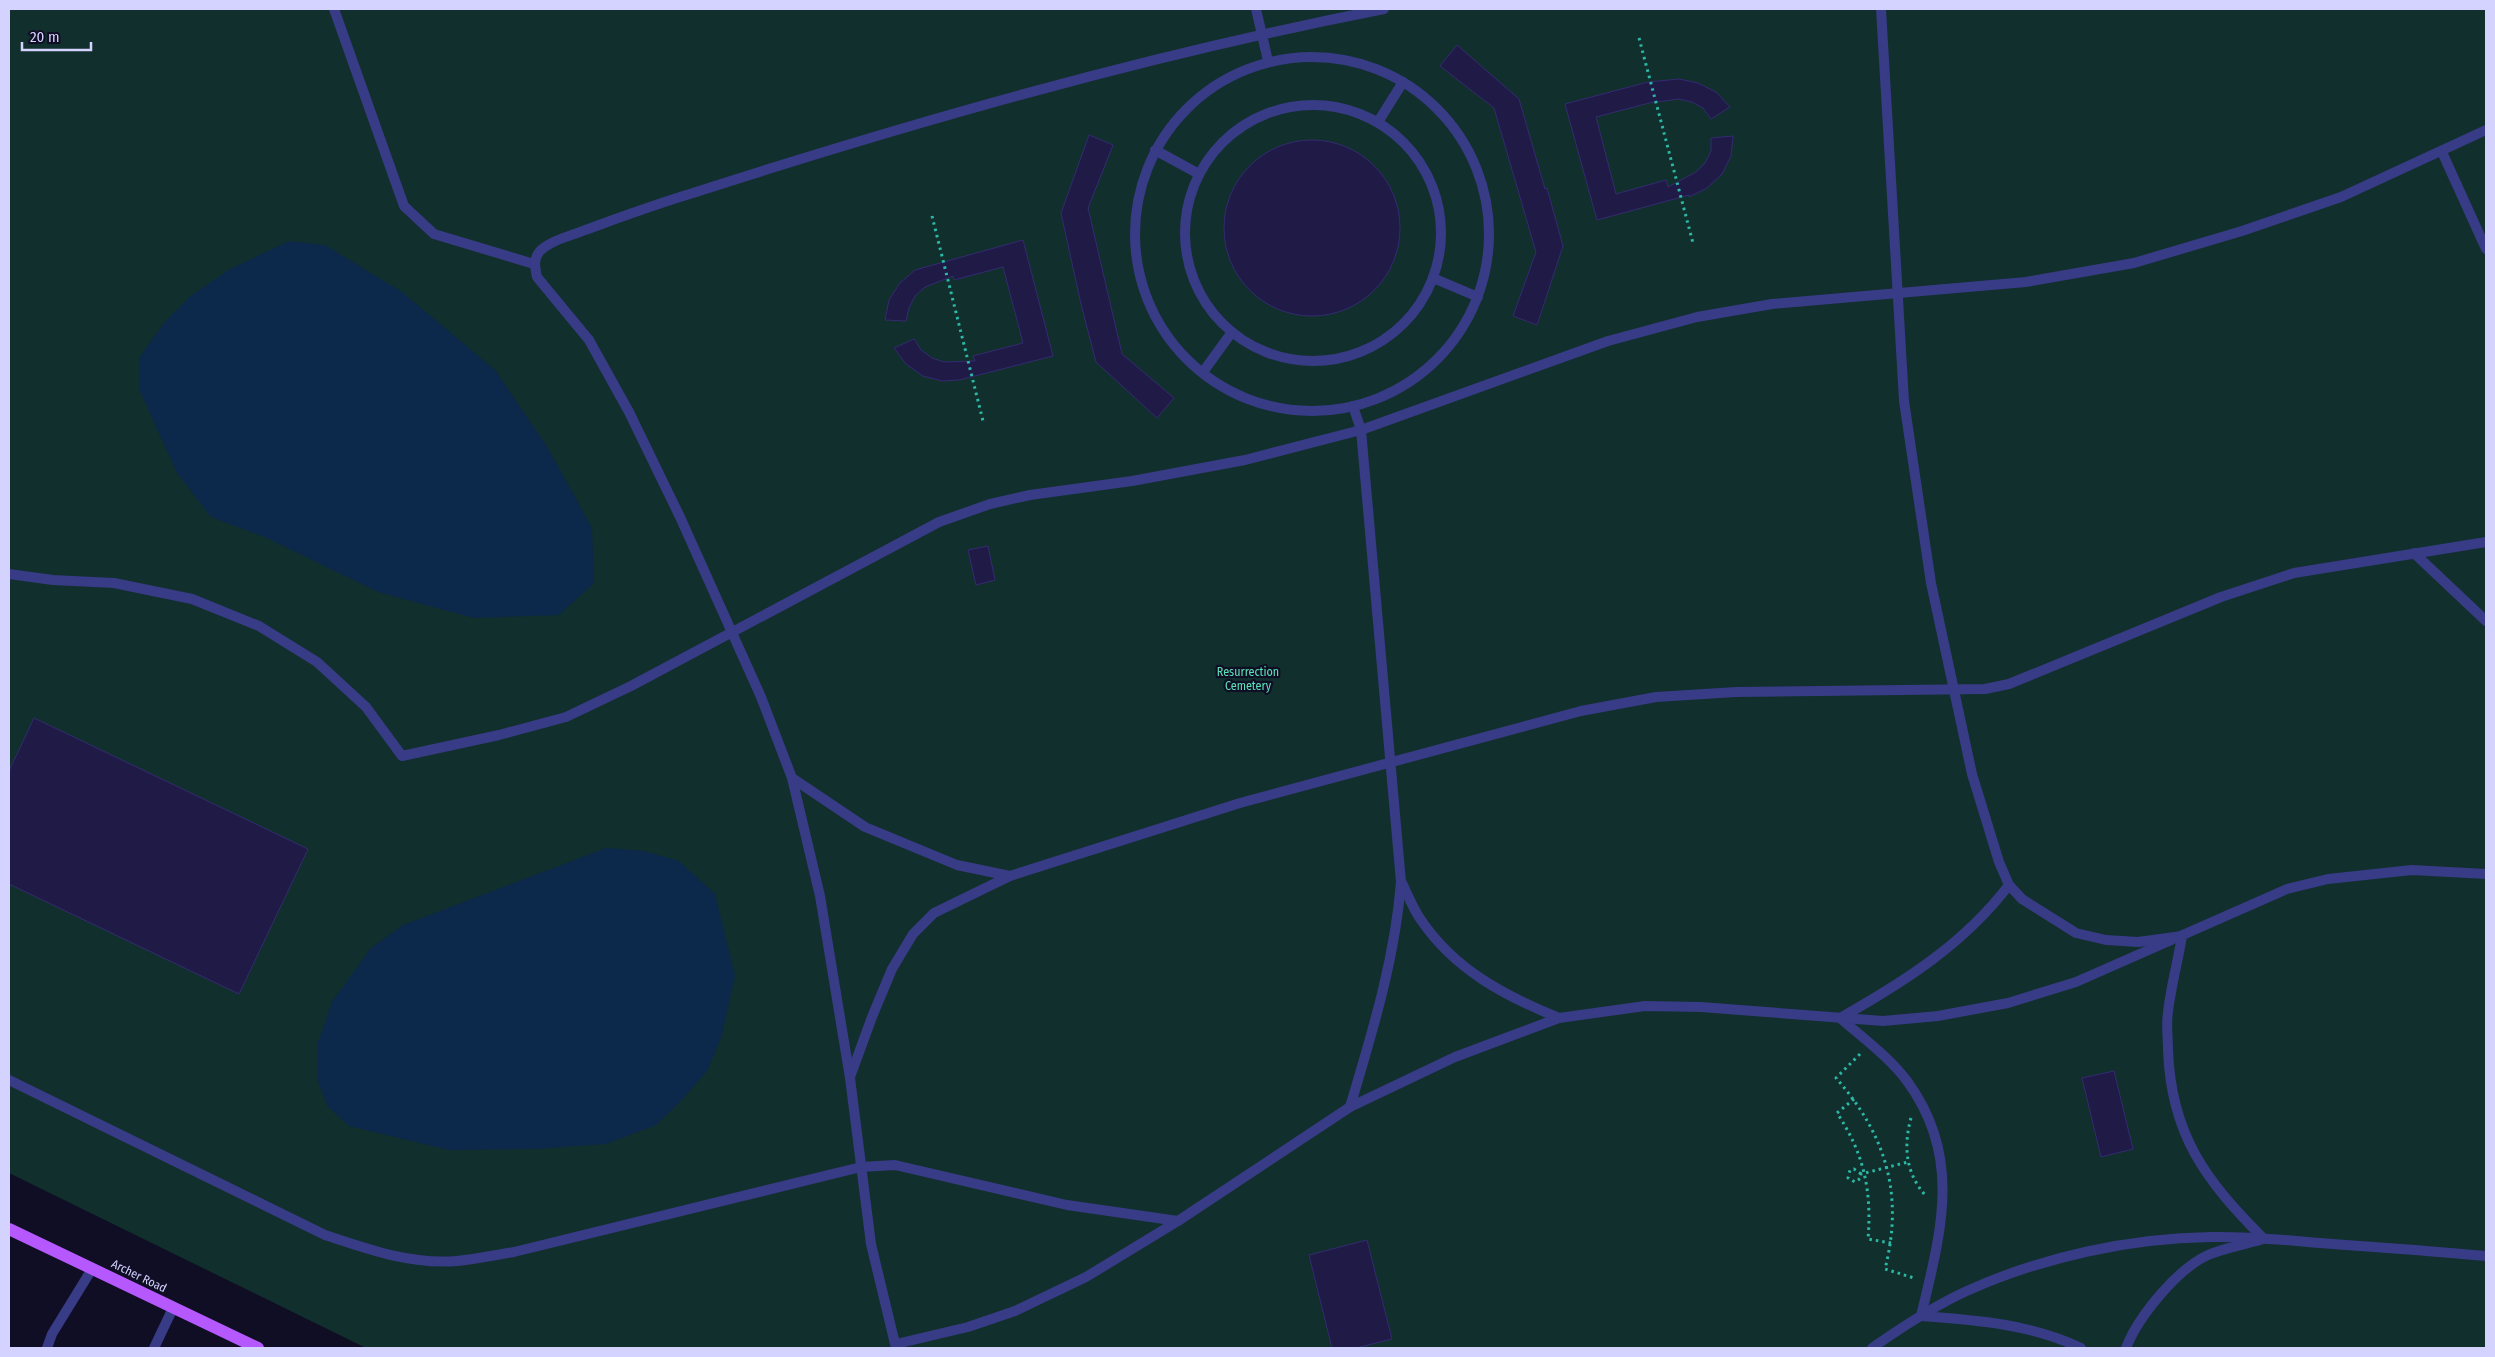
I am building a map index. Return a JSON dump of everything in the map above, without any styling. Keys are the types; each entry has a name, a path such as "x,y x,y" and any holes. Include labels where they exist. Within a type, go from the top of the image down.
{"main road":[{"name":"Archer Road","path":"9,1229 258,1348"}],"lane":[{"path":"334,9 404,206 434,234 534,264"},
{"path":"1256,9 1268,61"},
{"path":"1384,9 1261,33 1031,91 836,146 646,208 554,242 539,252 534,264 537,277 589,340 629,412 732,631 761,697 792,778 820,896 850,1078 870,1244 896,1346 968,1327 1015,1311 1086,1277 1178,1221 1350,1107 1455,1057 1559,1018 1645,1006 1701,1007 1882,1021 1938,1016 2008,1003 2076,982 2287,889 2328,879 2412,870 2486,874"},
{"path":"1882,9 1904,401 1931,583 1972,774 1999,862 2009,885 2022,899 2076,933 2106,940 2138,942 2182,936"},
{"path":"1311,56 1353,61 1393,76 1403,82 1429,100 1457,132 1477,170 1488,212 1488,255 1478,297 1457,335 1429,367 1394,392 1353,406 1317,411 1280,408 1245,398 1212,380 1184,357 1162,327 1145,294 1136,258 1135,221 1141,185 1155,150 1176,120 1202,94 1233,74 1268,61 1311,56"},
{"path":"1378,122 1403,82"},
{"path":"1316,105 1337,107 1358,113 1378,122 1396,135 1424,169 1433,188 1439,209 1441,231 1439,252 1432,278 1414,312 1400,328 1364,351 1344,358 1314,361 1284,358 1254,347 1232,332 1205,303 1189,267 1185,225 1188,203 1200,174 1218,146 1234,131 1273,111 1294,106 1316,105"},
{"path":"9,574 53,580 114,584 192,599 259,626 317,662 366,707 402,756 499,736 566,716 631,686 939,522 990,504 1030,495 1132,481 1245,460 1361,430 1608,341 1697,317 1772,304 2026,282 2134,263 2242,232 2341,197 2442,152 2486,130"},
{"path":"1155,150 1200,174"},
{"path":"2442,152 2486,249"},
{"path":"1432,278 1478,297"},
{"path":"1203,372 1232,332"},
{"path":"1350,1107 1391,958 1399,914 1401,882 1361,430 1353,406"},
{"path":"850,1078 892,969 913,934 934,913 1010,876 1240,803 1581,711 1656,697 1736,692 1985,689 2009,684 2221,597 2294,573 2486,542"},
{"path":"2414,553 2486,621"},
{"path":"792,778 865,827 957,865 1010,876"},
{"path":"1401,882 1420,919 1440,946 1465,968 1492,988 1559,1018"},
{"path":"1840,1018 1902,983 1936,958 1991,910 2009,885"},
{"path":"2182,936 2167,1013 2169,1065 2173,1099 2185,1136 2202,1169 2226,1201 2264,1239"},
{"path":"1840,1018 1870,1044 1907,1081 1926,1113 1941,1153 1944,1196 1921,1316"},
{"path":"9,1080 325,1235 367,1249 413,1260 455,1261 514,1252 861,1167 896,1165 1067,1205 1178,1221"},
{"path":"1872,1348 1921,1316 1968,1290 2028,1268 2090,1251 2144,1242 2210,1237 2264,1239 2486,1256"},
{"path":"2126,1348 2132,1333 2178,1275 2208,1255 2264,1239"},
{"path":"47,1348 52,1334 92,1269"},
{"path":"154,1348 173,1308"},
{"path":"1921,1316 2006,1324 2040,1332 2081,1348"}],"path":[{"path":"1639,38 1692,243"},
{"path":"932,216 983,421"},
{"path":"1870,1044 1836,1078 1854,1098 1875,1132 1888,1169 1893,1208 1891,1243 1885,1269 1929,1282"},
{"path":"1854,1098 1838,1112 1854,1141 1870,1202 1868,1239 1891,1243"},
{"path":"1919,1102 1911,1117 1907,1133 1908,1162 1920,1190 1942,1210"},
{"path":"1863,1174 1855,1182 1848,1178 1850,1170 1854,1169 1863,1174 1888,1169 1908,1162"}],"green space":[{"name":"Resurrection Cemetery","path":"9,9 2486,9 2486,1348 366,1348 9,1173"}],"water":[{"path":"289,241 325,245 402,292 495,370 548,448 592,528 594,583 559,615 474,618 378,592 269,539 211,517 177,473 139,389 139,358 164,323 192,295 230,269"},
{"path":"606,848 644,851 679,861 715,894 735,976 721,1038 707,1071 681,1101 656,1125 606,1144 536,1149 449,1150 349,1126 328,1107 317,1079 317,1045 332,1002 371,948 403,925"}],"building":[{"path":"1457,45 1519,99 1545,189 1547,188 1563,246 1537,325 1513,316 1536,252 1494,108 1440,66"},
{"path":"1679,79 1698,83 1716,92 1730,107 1711,119 1703,108 1692,102 1679,99 1649,103 1596,117 1616,194 1666,180 1668,187 1696,172 1705,163 1711,151 1711,138 1733,136 1731,156 1722,174 1707,188 1689,197 1689,195 1597,220 1565,104 1648,82"},
{"path":"1089,135 1113,145 1088,208 1122,354 1174,398 1157,418 1096,362 1081,304 1061,213"},
{"path":"1303,140 1321,140 1346,146 1361,154 1375,165 1386,179 1394,194 1399,211 1399,245 1394,262 1386,277 1375,291 1361,302 1338,313 1321,316 1303,316 1278,310 1263,302 1249,291 1238,277 1227,254 1224,237 1224,219 1230,194 1238,179 1249,165 1263,154 1286,143"},
{"path":"1023,240 1053,356 959,380 942,381 923,376 906,364 894,348 914,339 921,350 932,358 944,362 975,361 973,356 1023,343 1003,267 954,280 953,276 925,287 915,296 909,308 906,321 885,320 889,300 900,283 915,270"},
{"path":"988,546 995,580 976,585 968,550"},
{"path":"34,718 308,849 239,994 9,884 9,771"},
{"path":"2114,1071 2133,1149 2101,1157 2082,1078"},
{"path":"1367,1240 1392,1339 1356,1348 1332,1348 1309,1255"}]}
